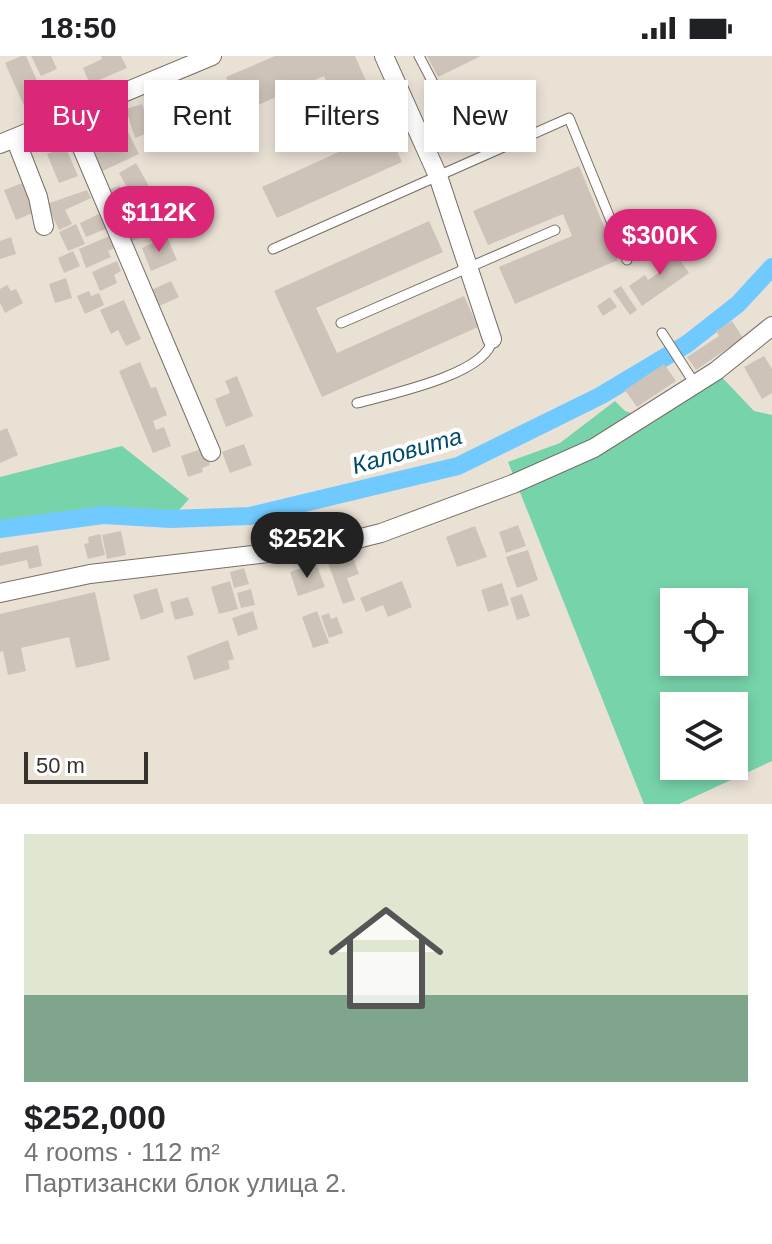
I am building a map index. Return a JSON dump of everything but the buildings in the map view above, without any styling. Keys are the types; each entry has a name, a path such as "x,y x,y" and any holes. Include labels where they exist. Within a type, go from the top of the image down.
{"street":[{"path":"128,90 212,56"},
{"path":"384,56 438,176 492,339"},
{"path":"8,141 38,197 44,226"},
{"path":"84,152 211,452"},
{"path":"0,593 90,574 329,546 371,537 579,457 696,384 772,326"}],"lane":[{"path":"419,56 432,80"},
{"path":"273,249 569,118 627,260"},
{"path":"341,323 555,230"},
{"path":"662,333 696,384"},
{"path":"357,403 465,368 488,353 492,339"}],"green space":[{"path":"716,371 754,411 772,415 772,761 748,772 748,692 660,692 660,780 731,780 679,804 644,804 508,462 560,443 615,401 625,411 642,417"},
{"path":"122,446 189,499 171,519 103,515 0,529 0,477"}],"waterway":[{"name":"Каловита","path":"0,529 103,515 171,519 250,516 458,466 600,396 687,344 738,304 772,267"}]}
